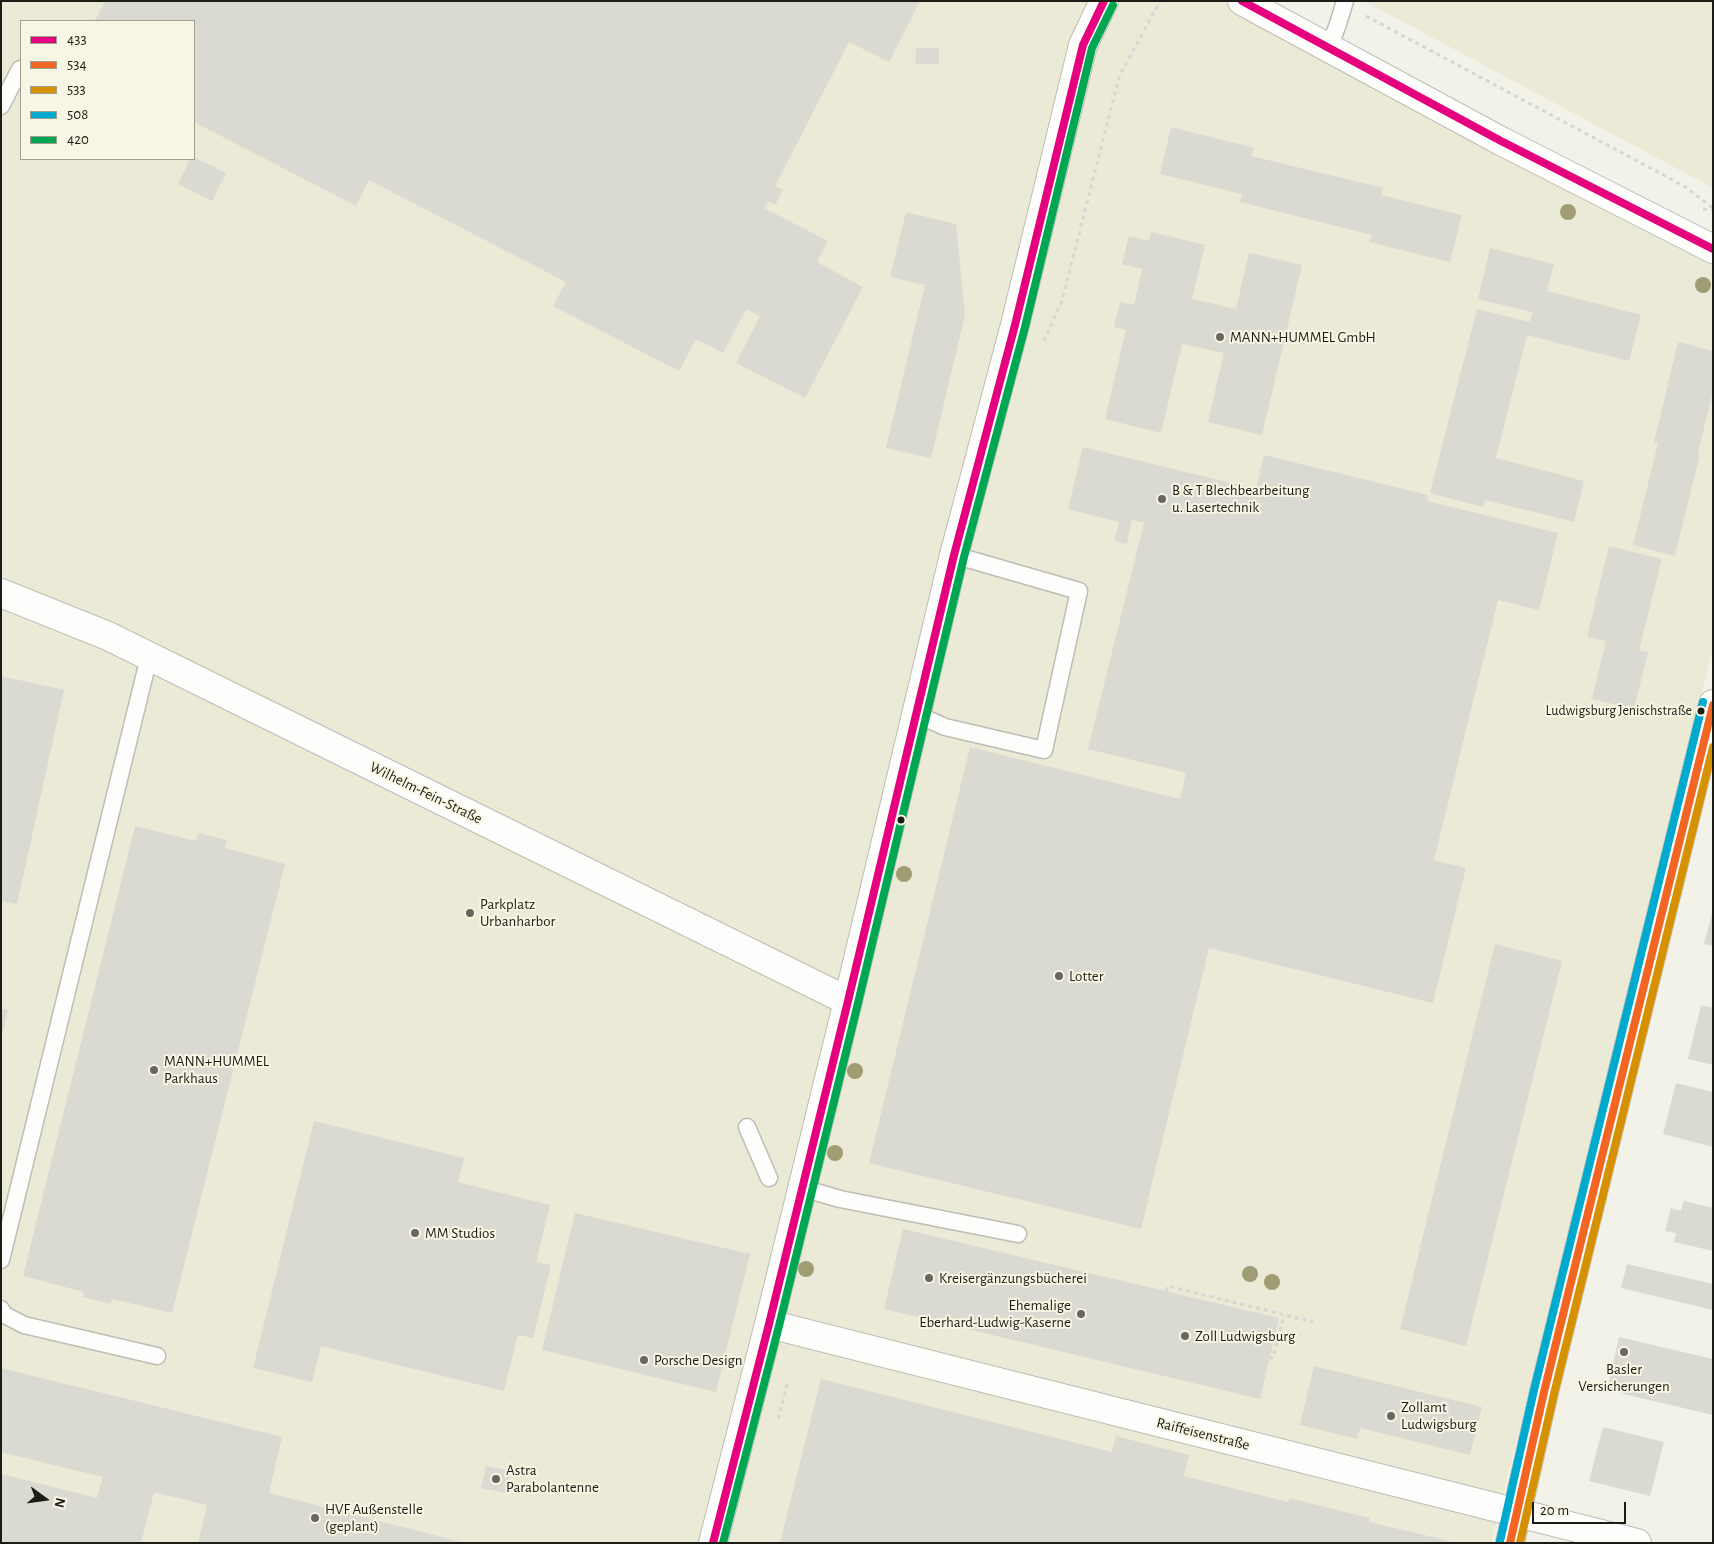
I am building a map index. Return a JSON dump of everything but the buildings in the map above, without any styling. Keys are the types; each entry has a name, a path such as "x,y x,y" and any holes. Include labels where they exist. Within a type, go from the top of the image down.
{"street":[{"path":"713,1543 848,1001 954,555 1015,325 1083,45 1104,1"},
{"path":"1242,1 1501,141 1713,249"},
{"name":"Wilhelm-Fein-Straße","path":"1,593 108,636 848,1001"},
{"path":"1510,1543 1544,1392 1713,704"},
{"name":"Raiffeisenstraße","path":"769,1324 1637,1543"}],"lane":[{"path":"1329,48 1344,3"},
{"path":"1,106 20,69"},
{"path":"916,714 944,727 1044,750 1079,591 954,555"},
{"path":"1,1260 149,657"},
{"path":"747,1127 769,1178"},
{"path":"802,1188 840,1199 1018,1234"},
{"path":"1,1310 3,1314 24,1325 157,1356"}],"path":[{"path":"1042,345 1062,302 1119,77 1160,1"},
{"path":"1344,3 1684,186 1713,208"},
{"path":"1166,1291 1168,1286 1313,1322"},
{"path":"1235,1308 1236,1303"},
{"path":"1269,1357 1274,1358 1284,1315"}],"shaded area":[{"path":"1,1 1242,1 1713,249 1713,649 1491,1543 1,1543"},
{"path":"1364,1 1713,1 1713,188"}],"transit line":[{"name":"433","path":"713,1543 848,1001 954,555 1015,325 1083,45 1104,1"},
{"name":"433","path":"1242,1 1501,141 1713,249"},
{"name":"420","path":"723,1543 779,1326 964,557 1025,327 1092,48 1113,5"},
{"name":"508","path":"1500,1541 1534,1390 1703,702"},
{"name":"534","path":"1510,1543 1544,1392 1713,705"},
{"name":"533","path":"1520,1543 1554,1394 1713,747"}],"place":[{"name":"MANN+HUMMEL GmbH","path":"1220,337"},
{"name":"B & T Blechbearbeitung u. Lasertechnik","path":"1162,499"},
{"name":"Ludwigsburg Jenischstraße","path":"1701,711"},
{"name":"Parkplatz Urbanharbor","path":"470,913"},
{"name":"Lotter","path":"1059,976"},
{"name":"MANN+HUMMEL Parkhaus","path":"154,1070"},
{"name":"MM Studios","path":"415,1233"},
{"name":"Kreisergänzungsbücherei","path":"929,1278"},
{"name":"Ehemalige Eberhard-Ludwig-Kaserne","path":"1081,1314"},
{"name":"Zoll Ludwigsburg","path":"1185,1336"},
{"name":"Basler Versicherungen","path":"1624,1352"},
{"name":"Porsche Design","path":"644,1360"},
{"name":"Zollamt Ludwigsburg","path":"1391,1416"},
{"name":"Astra Parabolantenne","path":"496,1479"},
{"name":"HVF Außenstelle (geplant)","path":"315,1518"}]}
